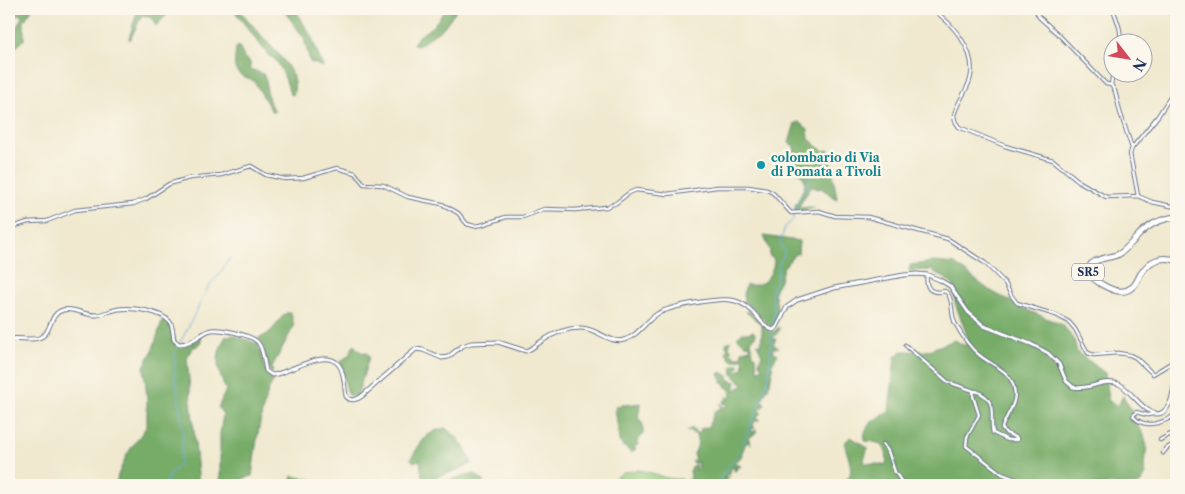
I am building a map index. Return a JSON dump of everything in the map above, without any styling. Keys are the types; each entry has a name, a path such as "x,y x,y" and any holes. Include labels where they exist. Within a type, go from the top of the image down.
{"main road":[{"name":"SR5","path":"1176,217 1151,224 1123,251 1114,256 1093,262 1088,270 1092,276 1105,286 1126,291 1134,286 1144,269 1154,260 1164,258 1176,260"}],"street":[{"path":"932,9 958,33 971,63 972,69 969,82 954,115 959,127 1003,145 1053,160 1079,181 1106,197 1138,196 1152,202 1176,207"},
{"path":"1035,9 1039,17 1106,84 1112,85"},
{"path":"1113,9 1120,32"},
{"path":"1112,82 1132,148"},
{"path":"1138,196 1129,158 1132,148 1159,114 1176,88"},
{"path":"9,228 28,222 47,221 75,210 132,204 144,200 168,184 189,178 220,175 251,166 266,175 285,179 304,177 335,168 349,170 355,173 364,184 384,186 410,197 443,204 457,212 468,224 475,226 503,217 524,216 544,209 574,210 606,207 636,190 666,194 717,187 748,187 772,192 778,196 791,213 820,211 836,216 868,217 950,240 986,263 1004,282 1012,298 1018,303 1056,315 1069,322 1075,329 1088,354 1119,353 1132,356 1152,374 1157,373 1176,360"},
{"path":"905,346 948,382 980,392 990,403 993,411 994,433 1008,440 1017,440 1017,438 1005,433 1002,428 1014,401 1015,391 1012,382 1002,370 969,346 953,318 950,295 946,291 936,292 930,290 926,283 927,275"},
{"path":"9,338 35,339 41,337 47,332 54,315 65,309 96,315 119,309 138,309 151,312 167,320 171,324 174,340 178,344 186,344 209,330 217,329 253,339 260,345 266,369 271,375 316,360 334,361 340,368 346,396 349,399 355,400 417,349 440,358 447,357 462,346 471,343 498,342 521,350 527,350 559,332 582,328 597,332 612,340 621,341 630,337 654,316 663,312 693,304 726,300 734,300 748,306 767,328 773,330 787,307 797,300 836,287 902,276 927,275 939,279 950,286 968,312 984,326 1048,353 1060,365 1070,386 1083,388 1117,383 1152,413"},
{"path":"1176,377 1169,404 1164,410 1147,415 1136,412 1133,417 1149,424 1164,421 1176,414"},
{"path":"974,391 973,396 979,415 968,436 966,446 1002,474 1032,485"},
{"path":"1160,440 1176,431"},
{"path":"1164,453 1167,448 1176,443"},
{"path":"884,444 889,453 893,469 904,485"}],"green space":[{"path":"9,9 32,9 24,21 24,40 14,49 9,45 9,35 15,30 22,17 20,14 12,18 9,17"},
{"path":"138,9 172,9 156,26 152,18 142,15 130,40"},
{"path":"233,9 238,9 241,12 285,62 293,78 293,95 290,94 276,62 269,56"},
{"path":"283,9 295,9 312,38 323,67 310,62 304,38"},
{"path":"446,9 457,9 443,28 418,46 413,44 418,37 433,26"},
{"path":"239,46 244,58 250,62 250,69 263,74 266,80 270,104 275,111 272,112 254,81 241,75 236,70 236,48"},
{"path":"799,122 808,129 809,139 823,151 829,150 837,199 821,188 818,189 811,186 798,208 815,208 796,212 796,204 805,186 805,180 796,168 792,155 795,147 789,143 795,123"},
{"path":"764,236 799,241 798,254 796,253 783,268 780,280 774,291 779,316 775,325 771,327 744,301 743,294 746,285 756,285 763,282 772,270 774,259 769,256 770,251"},
{"path":"934,262 955,264 989,290 1025,309 1063,325 1074,340 1077,352 1105,373 1108,400 1118,406 1123,396 1132,411 1135,422 1144,435 1147,447 1144,464 1146,474 1140,484 839,485 850,474 851,469 844,443 851,437 868,448 864,459 865,463 886,465 885,449 875,442 864,441 864,435 871,423 889,412 895,357 902,351 926,351 955,340 965,346 968,338 955,303 955,287 931,270 909,271 910,265"},
{"path":"748,310 770,332 779,327 779,331 772,339 776,339 773,345 779,347 774,348 772,351 778,354 771,365 773,367 769,389 767,389 761,402 764,402 765,405 758,410 762,413 757,416 760,420 755,421 753,425 755,428 751,429 753,432 756,430 757,432 749,438 751,444 747,442 745,445 741,454 744,455 734,463 741,466 736,467 737,470 734,471 734,467 731,468 730,474 723,479 730,476 725,482 728,483 726,485 684,485 691,478 690,471 692,466 695,465 696,470 699,468 697,467 698,462 694,464 692,462 695,458 694,454 697,446 696,437 695,434 687,431 692,428 698,434 701,432 700,429 708,427 715,411 721,408 720,403 723,407 727,407 727,404 724,404 723,401 726,400 727,396 731,398 730,390 725,386 726,384 722,383 719,374 721,372 728,376 729,380 736,382 734,390 744,385 733,375 732,366 739,364 739,367 735,370 738,371 744,367 743,358 733,361 729,358 726,353 728,348 726,343 731,341 729,347 732,350 729,352 735,357 741,357 742,351 750,349 751,346 745,345 737,337 742,333 753,331 756,335 751,341 753,354 756,356 757,369 762,368 759,362 762,355 757,344 760,345 761,343 762,325 746,312"},
{"path":"286,313 291,313 294,326 272,367 273,372 270,372 262,343 258,338 268,334"},
{"path":"162,321 167,321 176,343 182,348 200,338 201,342 192,348 187,358 199,485 116,485 127,454 147,426 144,366 152,352"},
{"path":"233,335 258,344 265,369 273,380 262,414 252,476 227,484 220,483 220,434 223,414 218,408 226,390 219,369 218,357 226,336"},
{"path":"354,345 361,352 367,353 369,357 358,398 349,395 340,362 349,355"},
{"path":"641,403 638,417 643,425 643,434 638,439 638,445 635,446 635,450 631,453 619,441 615,406"},
{"path":"445,428 454,434 461,443 472,463 425,481 422,477 420,460 413,462 411,458 429,435"},
{"path":"639,470 665,478 682,479 682,485 604,485 624,472"},
{"path":"475,474 483,481 484,485 438,485 445,481"},
{"path":"292,476 319,481 323,485 289,485"}],"waterway":[{"path":"773,328 772,289 777,278 778,266 785,253 780,243 785,227 793,220 795,205 805,190 812,173 831,159"},
{"path":"165,485 169,476 180,463 183,439 183,427 175,376 175,353 209,286 230,258"},
{"path":"715,485 740,452 768,381 772,333"}],"place":[{"name":"colombario di Via di Pomata a Tivoli","path":"761,165"}]}
